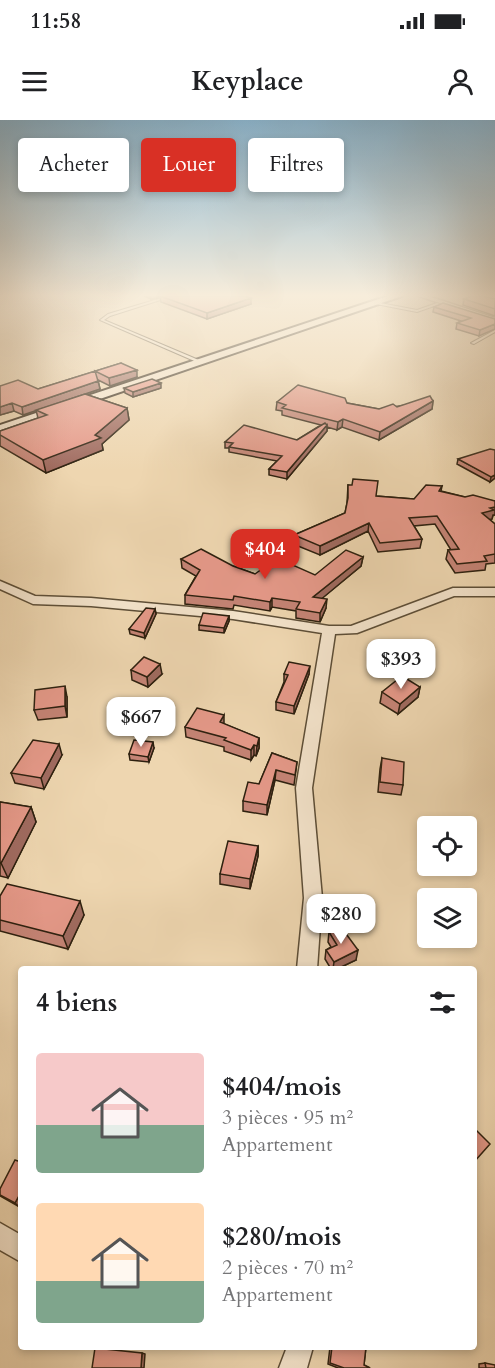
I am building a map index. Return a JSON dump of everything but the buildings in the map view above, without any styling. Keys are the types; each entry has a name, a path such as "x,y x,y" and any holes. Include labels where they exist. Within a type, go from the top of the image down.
{"main road":[{"path":"0,429 224,354"}],"street":[{"path":"0,585 33,600 91,602 234,615 329,630 352,630 453,592 495,592"},
{"path":"307,966 313,898 304,788 329,630"},
{"path":"0,1236 18,1248"},
{"path":"294,1368 299,1350"}],"lane":[{"path":"182,354 200,362"}]}
